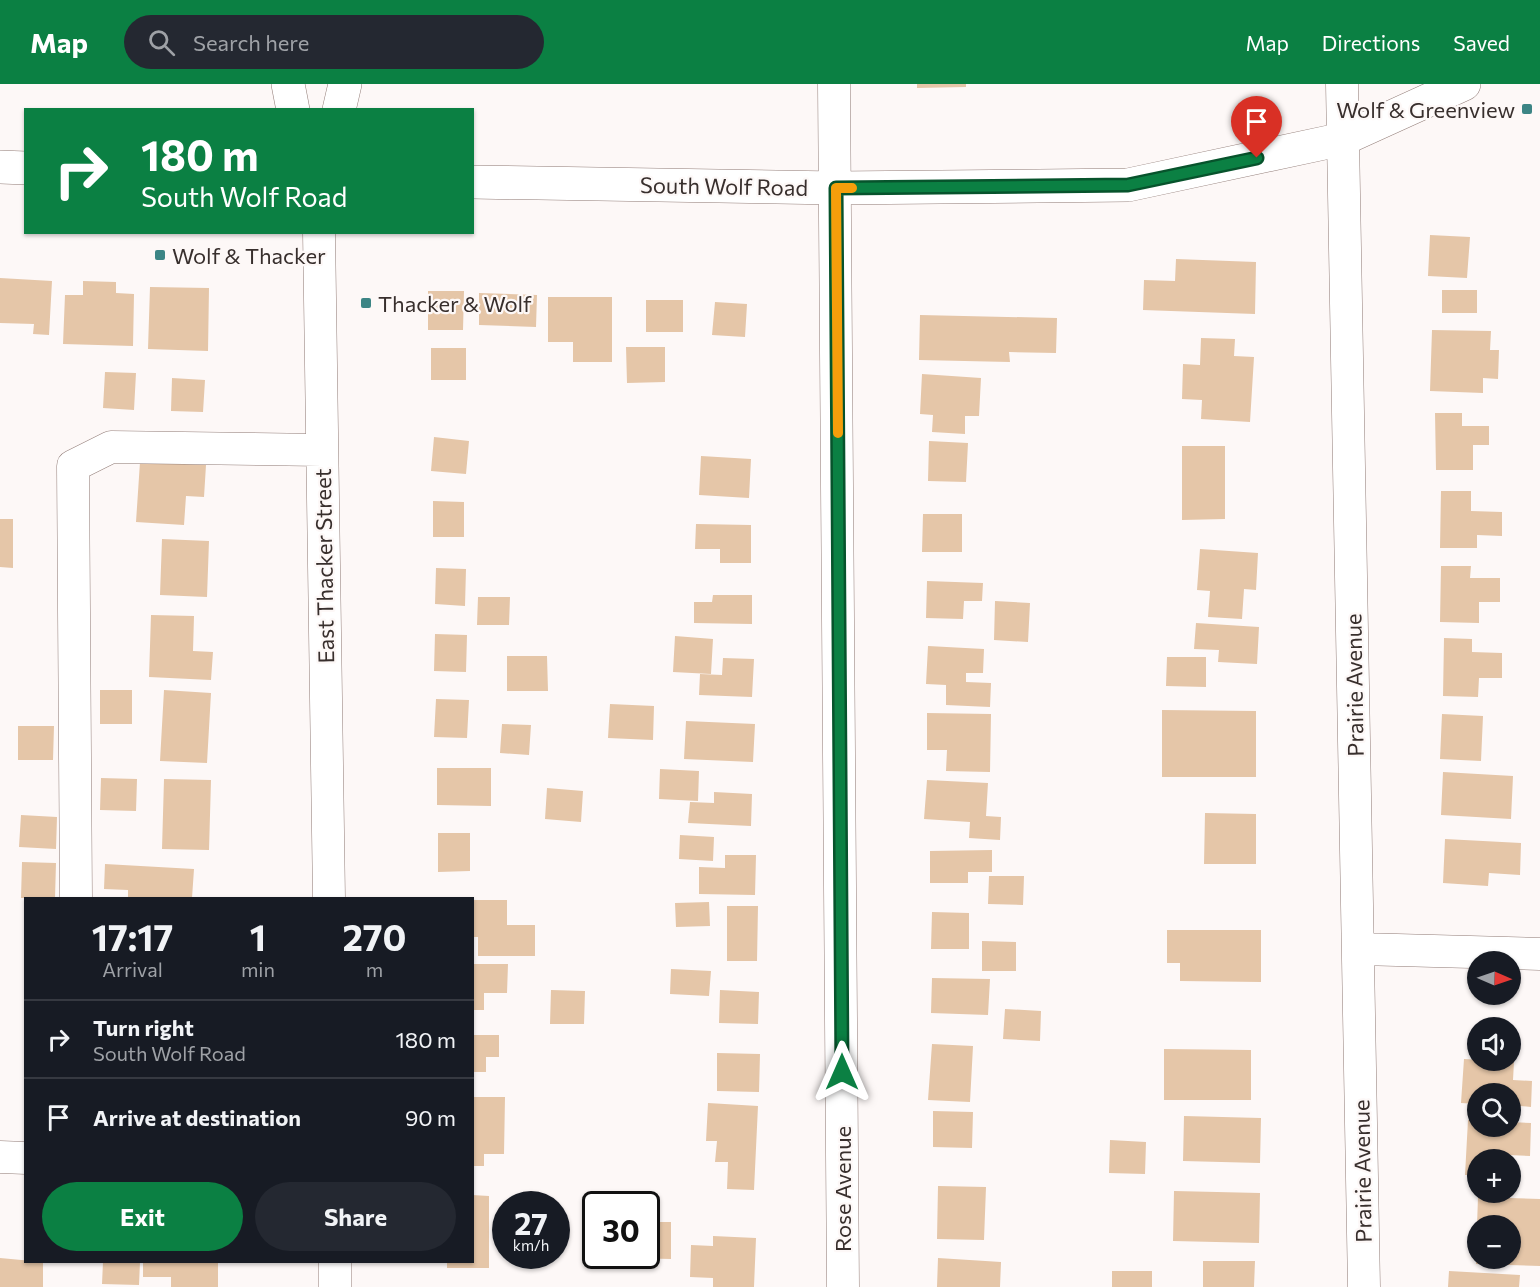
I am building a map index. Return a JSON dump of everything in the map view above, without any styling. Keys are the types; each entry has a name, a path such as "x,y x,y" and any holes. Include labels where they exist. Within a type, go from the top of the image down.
{"main road":[{"path":"288,84 293,108"},
{"path":"339,108 345,84"},
{"name":"South Wolf Road","path":"474,183 836,188 1128,185 1343,139 1464,84"},
{"path":"0,167 24,168"}],"street":[{"name":"Rose Avenue","path":"834,84 843,1287"},
{"name":"Prairie Avenue","path":"1342,84 1360,949 1364,1287"},
{"name":"East Thacker Street","path":"319,234 329,897"},
{"path":"76,897 73,466 111,447 322,450"},
{"path":"1360,949 1540,954"},
{"path":"0,1157 24,1158"},
{"path":"335,1263 335,1287"}],"building":[{"path":"917,84 966,84 966,87 917,88"},
{"path":"1430,235 1470,237 1467,278 1428,276"},
{"path":"1176,259 1256,262 1255,314 1143,310 1144,280 1175,281"},
{"path":"0,278 52,281 49,335 33,334 34,324 0,323"},
{"path":"83,281 116,282 116,293 134,294 133,346 63,344 65,295 83,295"},
{"path":"150,287 209,288 208,351 148,349"},
{"path":"1442,290 1477,290 1477,313 1442,313"},
{"path":"428,291 464,291 463,330 428,330"},
{"path":"479,293 537,295 536,327 479,325"},
{"path":"548,297 612,297 612,362 573,362 573,342 548,342"},
{"path":"646,300 683,300 683,332 646,332"},
{"path":"715,302 747,304 745,337 712,335"},
{"path":"920,315 1057,318 1056,353 1009,352 1010,362 919,360"},
{"path":"1432,330 1491,331 1490,350 1499,350 1498,379 1483,378 1483,393 1430,391"},
{"path":"1201,338 1235,339 1234,356 1254,357 1250,422 1201,419 1202,400 1182,399 1183,364 1200,365"},
{"path":"626,347 665,347 665,382 627,383"},
{"path":"431,348 466,348 466,380 431,380"},
{"path":"105,372 136,373 134,410 103,408"},
{"path":"922,374 981,378 979,416 965,416 965,434 932,432 933,415 920,414"},
{"path":"172,378 205,380 203,412 171,411"},
{"path":"1435,413 1462,413 1462,426 1489,426 1489,445 1473,445 1473,470 1436,470"},
{"path":"434,437 469,441 466,474 431,471"},
{"path":"929,441 968,443 966,482 928,481"},
{"path":"1182,446 1225,446 1225,519 1182,520"},
{"path":"701,456 751,459 749,498 699,495"},
{"path":"140,462 206,465 204,497 186,496 184,525 136,522"},
{"path":"1441,491 1471,491 1471,511 1502,512 1502,536 1477,535 1477,548 1440,548"},
{"path":"433,501 464,502 464,537 433,537"},
{"path":"923,514 962,514 962,552 922,552"},
{"path":"0,519 13,519 13,568 0,567"},
{"path":"696,524 751,525 751,563 720,563 720,549 695,549"},
{"path":"162,539 209,541 207,597 160,595"},
{"path":"1200,549 1258,553 1256,590 1244,589 1242,619 1208,617 1210,591 1197,590"},
{"path":"1441,566 1471,566 1470,578 1500,578 1500,602 1479,602 1479,623 1440,622"},
{"path":"436,568 466,569 465,606 435,604"},
{"path":"927,581 983,583 982,601 964,601 963,619 926,618"},
{"path":"713,595 752,595 752,624 694,623 694,602 712,602"},
{"path":"478,597 510,597 509,625 477,625"},
{"path":"995,601 1030,603 1028,642 994,640"},
{"path":"151,615 194,616 193,651 213,652 211,680 149,677"},
{"path":"1196,623 1259,627 1257,664 1218,662 1219,650 1194,649"},
{"path":"435,634 467,635 466,672 434,671"},
{"path":"675,636 713,639 711,674 673,672"},
{"path":"1444,638 1472,639 1472,652 1502,653 1502,678 1479,678 1478,697 1443,696"},
{"path":"928,646 984,649 983,673 966,673 966,682 991,683 990,707 946,705 946,685 926,684"},
{"path":"507,656 547,656 548,691 507,691"},
{"path":"1167,657 1206,657 1206,687 1166,686"},
{"path":"723,658 754,659 752,697 699,695 700,674 722,675"},
{"path":"100,690 132,690 132,724 100,724"},
{"path":"164,690 211,693 207,763 160,761"},
{"path":"436,699 469,700 467,738 434,737"},
{"path":"610,704 654,706 653,740 608,738"},
{"path":"1162,710 1256,711 1256,777 1162,777"},
{"path":"927,713 991,714 990,772 946,771 947,750 927,750"},
{"path":"1442,714 1483,716 1481,761 1440,759"},
{"path":"686,721 755,724 753,762 684,759"},
{"path":"502,724 531,725 529,755 500,753"},
{"path":"18,726 54,726 53,760 18,760"},
{"path":"437,768 491,768 491,806 437,805"},
{"path":"660,769 699,771 698,801 659,799"},
{"path":"1443,772 1513,776 1511,819 1441,815"},
{"path":"101,778 137,779 136,811 100,810"},
{"path":"164,779 211,780 209,850 162,849"},
{"path":"927,780 988,783 986,816 1001,817 1000,840 969,838 970,822 924,819"},
{"path":"547,788 583,791 581,822 545,819"},
{"path":"714,792 752,794 751,826 688,823 690,802 714,803"},
{"path":"1205,813 1256,814 1256,864 1204,864"},
{"path":"21,815 57,817 56,849 19,847"},
{"path":"438,833 470,833 470,871 438,872"},
{"path":"680,835 714,837 713,861 679,859"},
{"path":"1445,839 1521,843 1520,875 1489,873 1488,886 1443,883"},
{"path":"992,850 992,872 968,872 968,883 930,883 930,851"},
{"path":"725,855 756,855 755,895 699,894 699,867 725,868"},
{"path":"22,862 56,863 55,897 21,898"},
{"path":"105,864 194,869 192,897 128,897 128,890 104,889"},
{"path":"989,876 1024,876 1023,905 988,904"},
{"path":"474,900 507,900 507,925 535,925 535,956 478,956 478,937 474,937"},
{"path":"709,902 710,926 676,927 675,903"},
{"path":"727,906 758,906 757,961 727,961"},
{"path":"932,912 969,913 969,949 931,949"},
{"path":"1167,930 1261,930 1261,982 1180,981 1180,963 1167,963"},
{"path":"982,941 1016,942 1016,971 982,971"},
{"path":"474,964 508,964 507,993 484,993 484,1010 474,1010"},
{"path":"671,969 711,971 709,996 670,994"},
{"path":"932,978 990,979 988,1015 931,1013"},
{"path":"551,990 585,991 584,1024 550,1024"},
{"path":"720,990 759,992 758,1024 719,1023"},
{"path":"1005,1009 1041,1011 1040,1041 1003,1039"},
{"path":"474,1035 499,1035 499,1057 486,1057 486,1072 474,1072"},
{"path":"932,1044 973,1046 970,1102 928,1100"},
{"path":"1164,1049 1251,1050 1251,1100 1164,1100"},
{"path":"717,1053 760,1054 759,1092 717,1091"},
{"path":"1464,1059 1467,1059 1467,1071 1514,1071 1513,1080 1532,1081 1531,1107 1521,1106 1521,1083 1467,1083 1467,1103 1461,1103"},
{"path":"474,1097 505,1097 504,1154 484,1154 484,1166 474,1166"},
{"path":"708,1103 758,1106 754,1190 727,1189 728,1162 715,1162 717,1141 706,1141"},
{"path":"933,1111 973,1112 972,1148 933,1147"},
{"path":"1184,1116 1261,1118 1260,1163 1183,1161"},
{"path":"1521,1123 1531,1123 1530,1156 1521,1156 1521,1149 1467,1149 1467,1175 1465,1175 1467,1137 1521,1137"},
{"path":"1110,1140 1146,1142 1145,1174 1109,1173"},
{"path":"938,1186 986,1187 984,1240 937,1239"},
{"path":"1174,1191 1260,1193 1259,1243 1173,1241"},
{"path":"474,1195 489,1196 489,1268 447,1268 447,1263 474,1263"},
{"path":"1521,1198 1540,1199 1540,1266 1521,1265 1521,1215 1477,1215 1478,1203 1521,1203"},
{"path":"660,1222 671,1222 671,1259 660,1259"},
{"path":"713,1236 756,1238 754,1287 713,1287 713,1278 690,1277 691,1245 713,1246"},
{"path":"0,1258 24,1260 24,1263 43,1263 43,1287 0,1287"},
{"path":"938,1258 1001,1262 1000,1287 937,1287"},
{"path":"1203,1261 1255,1261 1254,1287 1203,1287"},
{"path":"103,1263 140,1263 139,1285 102,1284"},
{"path":"143,1263 218,1263 218,1287 171,1287 171,1277 143,1277"},
{"path":"1112,1271 1152,1271 1152,1287 1112,1287"},
{"path":"1449,1271 1520,1275 1519,1287 1448,1287"}],"slow traffic":[{"path":"838,433 836,188 852,188"}],"place":[{"name":"Wolf & Greenview","path":"1527,109"},
{"name":"Wolf & Thacker","path":"160,255"},
{"name":"Thacker & Wolf","path":"366,303"}],"route":[{"path":"842,1072 836,188 1128,185 1257,158"}]}
